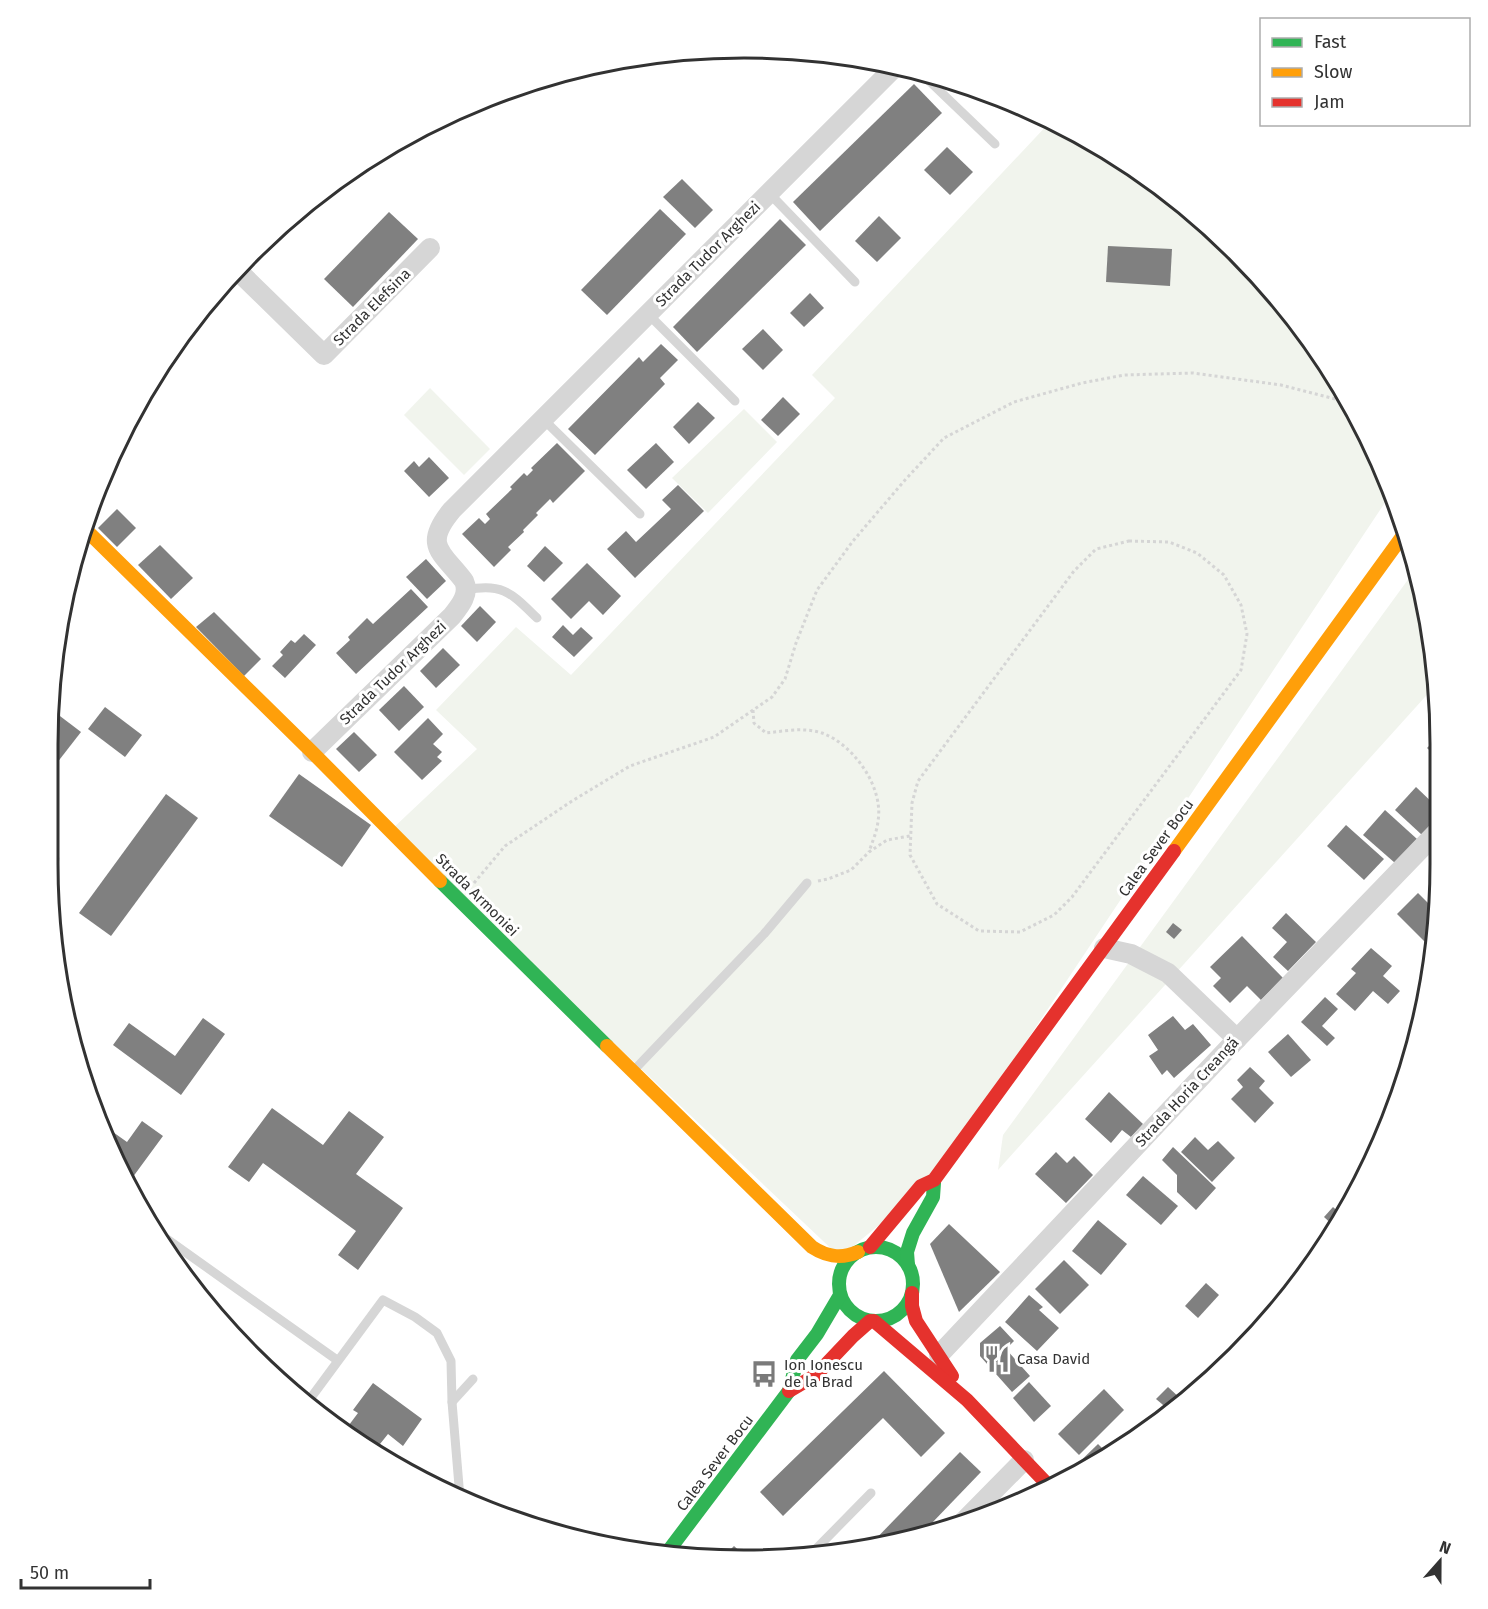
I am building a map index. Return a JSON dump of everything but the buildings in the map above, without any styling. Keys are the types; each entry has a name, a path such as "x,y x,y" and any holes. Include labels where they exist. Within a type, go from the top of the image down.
{"main road":[{"name":"Strada Armoniei","path":"91,536 812,1247 833,1257 844,1257 864,1250"},
{"name":"Calea Sever Bocu","path":"864,1250 921,1186 934,1180 1398,542"},
{"name":"Calea Sever Bocu","path":"908,1265 907,1252 913,1233 933,1197 934,1180"},
{"path":"967,1400 915,1317 912,1306 913,1280 908,1265 899,1255 880,1247 864,1250 848,1260 839,1281 840,1295 847,1307 853,1313 872,1321 967,1400 1044,1481"},
{"path":"872,1321 897,1315 907,1305 912,1293"},
{"name":"Calea Sever Bocu","path":"789,1391 797,1360 817,1334 840,1295"},
{"name":"Calea Sever Bocu","path":"672,1547 789,1391 816,1375 853,1336 872,1321"}],"street":[{"name":"Strada Tudor Arghezi","path":"312,752 452,616 464,598 467,586 438,549 437,539 441,527 452,510 888,74"},
{"name":"Strada Elefsina","path":"243,276 324,355 430,248"},
{"name":"Strada Horia Creangă","path":"939,1355 1430,838"},
{"path":"1104,948 1131,954 1168,973 1237,1039"},
{"path":"975,1510 1024,1460"}],"lane":[{"path":"935,86 995,144"},
{"name":"Strada Tudor Arghezi","path":"769,193 855,282"},
{"name":"Strada Tudor Arghezi","path":"648,314 735,401"},
{"path":"543,419 640,514"},
{"path":"466,590 492,587 506,591 537,618"},
{"path":"633,1071 764,934 807,883"},
{"path":"173,1244 338,1360"},
{"path":"312,1396 383,1300 415,1317 437,1333 451,1361 459,1488"},
{"path":"452,1402 473,1379"},
{"path":"819,1546 871,1493"}],"path":[{"path":"459,901 505,846 572,801 630,766 714,737 772,697 785,679 796,643 817,590 853,541 944,438 1014,402 1082,383 1124,375 1193,373 1281,385 1337,399"},
{"path":"1129,540 1169,542 1197,553 1224,574 1241,605 1246,634 1241,670 1072,897 1054,915 1020,932 979,931 937,904 910,855 910,836 912,803 918,781 1074,571 1096,549 1129,540"},
{"path":"753,710 754,723 766,733 794,729 821,733 843,744 868,774 878,798 879,821 869,852"},
{"path":"807,883 828,879 851,870 869,852 887,840 910,836"}],"shaded area":[{"path":"1044,128 1087,150 1161,200 1229,259 1259,292 1288,327 1338,401 1359,441 1385,503 934,1180 840,1257 390,831 477,749 436,710 516,627 571,675 835,398 812,375"},
{"path":"430,388 490,449 464,475 404,415"},
{"path":"744,409 777,442 708,513 672,478"},
{"path":"1409,579 1424,655 1428,694 998,1170 1003,1135"}],"traffic: fast":[{"path":"440,881 607,1046"},
{"path":"908,1265 907,1252 913,1233 933,1197 934,1183"},
{"path":"876,1247 897,1253 907,1263 913,1284 907,1305 897,1315 876,1321 855,1315 845,1305 839,1284 845,1263 855,1253 876,1247"},
{"path":"672,1547 789,1391 797,1360 817,1334 840,1295"}],"traffic: slow":[{"path":"92,535 440,881"},
{"path":"1174,851 1398,542"},
{"path":"607,1046 812,1247 834,1256 846,1256 858,1252"}],"traffic: jam":[{"path":"870,1247 921,1186 934,1180 1174,851"},
{"path":"912,1293 912,1306 916,1321 952,1376"},
{"path":"789,1391 816,1375 870,1321"},
{"path":"874,1321 967,1400 1044,1481"}],"place":[{"name":"Casa David","path":"997,1359"},
{"name":"Ion Ionescu de la Brad","path":"764,1374"}]}
